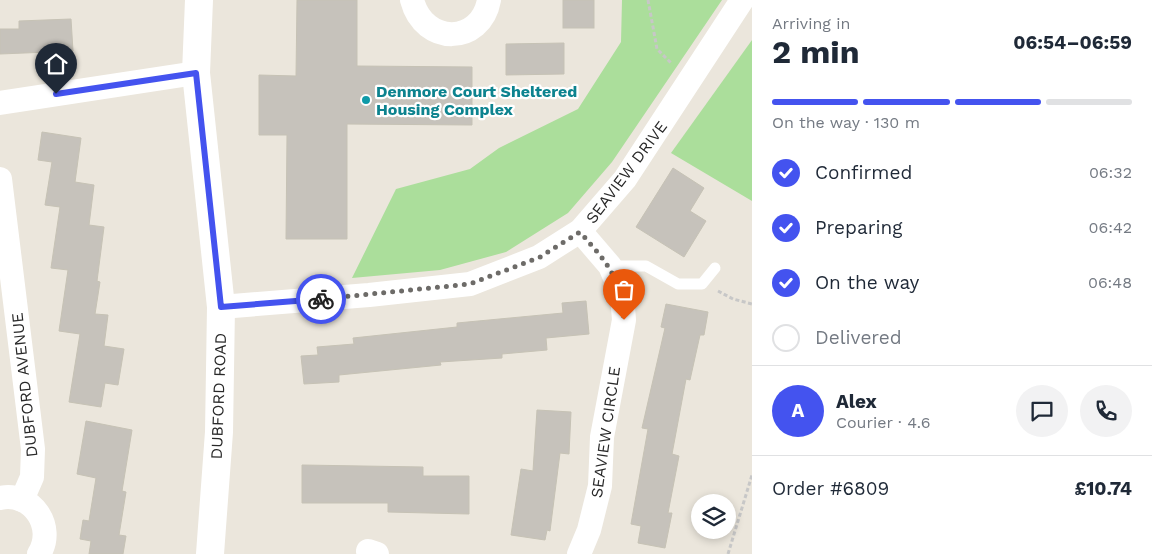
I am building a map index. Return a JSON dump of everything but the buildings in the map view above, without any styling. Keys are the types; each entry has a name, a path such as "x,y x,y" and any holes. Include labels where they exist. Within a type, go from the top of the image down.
{"street":[{"name":"DUBFORD ROAD","path":"198,0 196,73 221,307 219,432 210,554"},
{"path":"412,0 421,21 429,28 449,34 463,32 474,26 485,12 489,0"},
{"name":"SEAVIEW DRIVE","path":"221,307 369,296 470,284 540,257 580,232 624,179 691,82 727,21 742,0"},
{"path":"0,103 196,73"},
{"name":"DUBFORD AVENUE","path":"0,179 33,449 32,477 11,499 36,510 44,525 44,542 39,554"},
{"name":"SEAVIEW CIRCLE","path":"579,554 589,530 600,486 602,437 624,320 622,294 610,266 580,232"}],"lane":[{"path":"610,266 646,266 678,284 702,284 715,268"}],"path":[{"path":"648,0 658,49 691,82"},
{"path":"702,284 733,299 752,304"},
{"path":"728,554 752,475"}],"green space":[{"path":"622,0 722,0 612,162 568,213 506,252 440,270 352,278 396,189 470,169 499,148 578,109 621,42"},
{"path":"752,40 752,201 671,153"}],"way so far":[{"path":"321,299 369,296 470,284 540,257 580,232 610,266 622,294 624,320"}],"place":[{"name":"Denmore Court Sheltered Housing Complex","path":"366,100"}],"route":[{"path":"56,94 196,73 221,307 321,299"}]}
